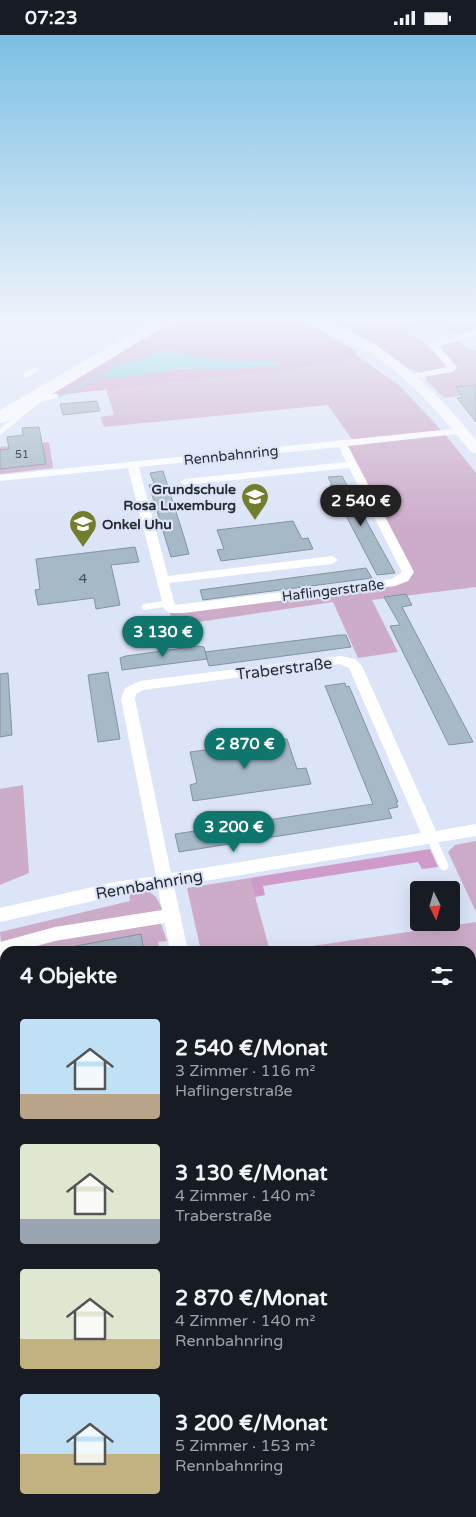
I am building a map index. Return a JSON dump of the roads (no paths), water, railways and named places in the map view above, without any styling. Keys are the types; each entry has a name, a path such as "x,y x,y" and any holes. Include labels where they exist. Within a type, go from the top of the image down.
{"highway":[{"path":"0,407 34,387"},
{"path":"0,418 52,387"}],"street":[{"path":"416,387 476,449"},
{"path":"458,431 476,461"},
{"name":"Rennbahnring","path":"0,478 133,465 275,448 458,431"},
{"name":"Haflingerstraße","path":"169,603 170,609 184,609 395,582 404,578 408,571 342,443"},
{"path":"185,482 354,464"},
{"path":"133,465 169,603"},
{"name":"Haflingerstraße","path":"162,580 332,560"},
{"name":"Traberstraße","path":"165,881 128,699 130,691 140,686 340,661 350,662 355,666 431,837"},
{"name":"Rennbahnring","path":"0,915 40,905 165,881 476,830"},
{"path":"165,881 178,946"},
{"path":"11,946 56,934 172,915"}],"lane":[{"path":"0,432 40,399 56,396"},
{"path":"145,607 169,603"},
{"path":"431,837 444,866"}],"waterway":[{"path":"58,397 78,387"}],"place":[{"name":"Grundschule Rosa Luxemburg","path":"255,521"},
{"name":"Onkel Uhu","path":"83,548"}]}
